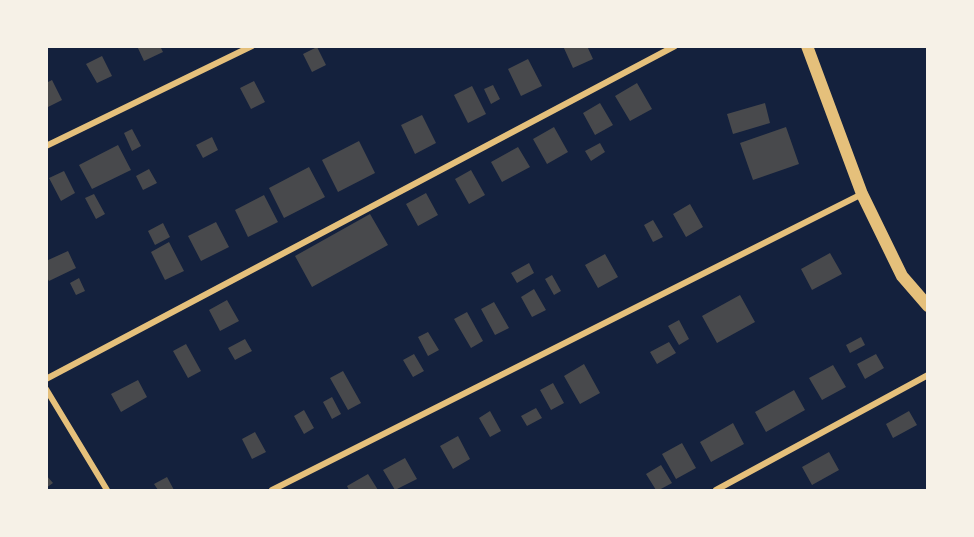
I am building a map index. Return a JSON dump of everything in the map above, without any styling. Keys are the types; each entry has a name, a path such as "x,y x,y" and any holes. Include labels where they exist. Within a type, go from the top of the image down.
{"main road":[{"path":"807,46 862,194 902,276 927,306"}],"street":[{"path":"46,146 252,46"},
{"path":"46,379 675,46"},
{"path":"272,490 862,194"},
{"path":"716,490 927,375"},
{"path":"46,390 107,490"}],"building":[{"path":"137,46 160,46 163,52 144,61"},
{"path":"563,46 587,46 593,59 573,68"},
{"path":"317,47 326,65 312,72 303,54"},
{"path":"102,56 112,76 97,83 86,64"},
{"path":"528,59 542,86 521,96 508,69"},
{"path":"52,80 62,100 46,108 46,83"},
{"path":"254,81 265,102 251,109 240,88"},
{"path":"637,83 652,109 630,121 615,96"},
{"path":"493,85 500,99 491,104 484,89"},
{"path":"472,86 486,114 468,123 454,95"},
{"path":"600,103 613,125 595,135 583,113"},
{"path":"765,103 770,123 733,134 727,114"},
{"path":"422,115 436,143 415,154 401,125"},
{"path":"554,127 568,152 547,164 533,139"},
{"path":"786,127 799,164 753,180 740,143"},
{"path":"132,129 141,146 132,151 124,133"},
{"path":"212,137 218,150 203,158 196,145"},
{"path":"359,141 375,173 338,192 322,160"},
{"path":"600,143 605,152 591,161 585,151"},
{"path":"118,145 131,170 92,189 79,165"},
{"path":"518,147 530,167 502,182 491,162"},
{"path":"309,167 325,197 284,218 269,188"},
{"path":"149,169 157,183 143,190 136,176"},
{"path":"471,170 485,195 469,204 455,179"},
{"path":"64,171 75,193 61,201 49,178"},
{"path":"426,193 438,215 418,226 406,204"},
{"path":"94,194 105,214 96,219 85,198"},
{"path":"264,195 278,222 248,237 235,210"},
{"path":"690,204 703,227 686,237 673,214"},
{"path":"370,214 388,245 312,287 295,256"},
{"path":"653,220 663,237 653,242 644,225"},
{"path":"216,222 229,247 201,261 188,236"},
{"path":"163,223 170,237 155,245 148,231"},
{"path":"169,242 184,271 165,280 151,252"},
{"path":"68,251 76,268 49,281 46,276 46,261"},
{"path":"830,253 842,274 812,290 801,269"},
{"path":"605,254 618,277 598,288 585,265"},
{"path":"529,263 534,273 517,283 511,273"},
{"path":"552,275 561,291 554,295 545,279"},
{"path":"79,278 85,291 76,295 70,283"},
{"path":"534,289 546,310 532,317 521,297"},
{"path":"740,295 755,322 717,343 702,316"},
{"path":"227,300 239,321 220,331 209,310"},
{"path":"494,302 509,328 495,335 481,309"},
{"path":"467,312 483,341 471,348 454,319"},
{"path":"679,320 689,339 679,345 668,326"},
{"path":"428,332 439,350 428,356 418,337"},
{"path":"861,337 865,345 850,353 846,345"},
{"path":"245,339 252,351 235,360 228,348"},
{"path":"669,342 676,353 657,364 650,352"},
{"path":"186,344 201,371 188,378 173,351"},
{"path":"414,354 424,371 413,377 403,360"},
{"path":"876,354 884,368 865,379 857,364"},
{"path":"584,364 600,393 580,404 564,376"},
{"path":"833,365 846,387 822,400 809,378"},
{"path":"343,371 361,403 348,410 330,378"},
{"path":"138,380 147,397 121,412 111,394"},
{"path":"553,383 564,403 551,410 540,390"},
{"path":"794,390 805,410 766,432 755,412"},
{"path":"332,397 341,414 332,419 323,402"},
{"path":"536,408 542,418 527,426 521,416"},
{"path":"304,410 314,428 304,434 294,416"},
{"path":"490,411 501,431 490,437 479,418"},
{"path":"909,411 917,425 893,438 886,424"},
{"path":"733,423 744,444 711,462 700,442"},
{"path":"255,432 266,452 252,459 242,439"},
{"path":"458,436 470,459 453,469 440,446"},
{"path":"682,443 696,468 676,479 662,454"},
{"path":"829,452 839,470 812,485 802,467"},
{"path":"405,458 417,479 395,490 383,470"},
{"path":"661,465 672,483 656,490 646,474"},
{"path":"368,474 378,490 349,490 347,486"},
{"path":"46,475 53,483 46,488"},
{"path":"167,477 174,490 158,490 154,484"}]}
